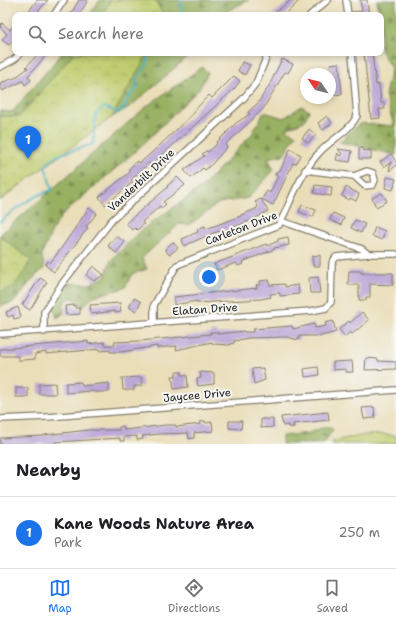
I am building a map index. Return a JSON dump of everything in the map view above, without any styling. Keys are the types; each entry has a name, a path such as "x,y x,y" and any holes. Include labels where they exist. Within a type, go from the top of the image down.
{"street":[{"path":"56,12 64,0"},
{"path":"314,12 328,0"},
{"path":"346,0 348,12"},
{"path":"0,67 15,59 18,56"},
{"name":"Vanderbilt Drive","path":"44,332 44,312 61,285 112,220 243,98 256,83 267,56"},
{"path":"281,221 305,170 325,146 348,128 358,116 352,56"},
{"path":"305,170 354,176"},
{"name":"Carleton Drive","path":"154,323 154,305 177,265 279,225 281,221 362,249 368,254 396,254"},
{"name":"Elatan Drive","path":"0,334 44,332 311,311 326,308 332,302 332,263 336,257 368,254"},
{"name":"Jaycee Drive","path":"0,419 47,417 396,390"}],"green space":[{"path":"100,0 249,0 225,12 91,12"},
{"path":"111,0 155,0 161,12 104,12"},
{"path":"377,0 396,0 396,155 340,142 360,123 394,126 385,95 391,69 384,56 384,12 378,12"},
{"path":"59,56 189,56 131,106 89,131 0,201 0,111 12,112"},
{"path":"71,56 146,56 112,117 0,200 0,116 19,117"},
{"path":"202,67 208,73 199,89 138,149 63,214 54,227 42,254 44,269 32,280 16,300 12,303 3,305 0,308 0,235 147,106"},
{"path":"302,106 309,111 304,121 286,129 296,135 283,155 268,158 274,170 248,198 219,203 189,225 179,224 142,258 147,269 132,274 125,288 94,296 83,306 73,298 68,298 63,305 64,313 57,318 53,306 67,283 89,284 105,277 111,260 143,229 202,187 252,134 264,112 284,118"},
{"path":"0,236 31,260 15,286 0,292"},
{"path":"324,427 331,427 333,430 323,444 282,444 282,436 309,433"},
{"path":"382,434 396,436 396,444 333,444 333,441 366,435"}],"building":[{"path":"37,0 48,0 38,12 28,12"},
{"path":"79,0 88,0 81,12 72,12"},
{"path":"291,0 300,0 288,12 276,12"},
{"path":"360,0 367,0 369,12 352,12 362,11"},
{"path":"2,23 10,30 12,28 12,42 9,45 2,40 7,34 0,27"},
{"path":"36,56 45,56 28,76 31,80 25,85 23,81 2,91 0,83 15,78 28,68 26,67"},
{"path":"364,56 372,56 376,85 379,84 381,103 384,103 385,109 379,109 380,118 371,119"},
{"path":"282,59 293,64 288,73 285,72 263,109 225,145 227,147 212,164 205,170 203,168 191,178 184,170 204,156 202,154 206,151 208,152 236,123 250,114 248,112 258,103 269,86"},
{"path":"242,62 250,65 245,75 238,71"},
{"path":"339,63 342,94 336,95 336,68 331,68 330,64"},
{"path":"234,76 240,81 234,89 151,165 149,163 131,180 133,182 105,205 99,197 130,172 128,170 137,161 140,163 160,145 195,112 194,111 209,95 212,98"},
{"path":"327,116 332,123 323,130 318,123"},
{"path":"309,129 316,135 308,143 302,138"},
{"path":"359,148 363,148 363,151 371,150 371,159 359,159"},
{"path":"290,149 301,155 296,164 293,163 273,205 262,199 267,191 270,193 278,176 275,175 278,170 280,171"},
{"path":"338,149 352,151 350,162 336,160 338,153 340,156 342,154"},
{"path":"391,154 396,161 396,166 389,171 391,162 384,167 380,162"},
{"path":"177,177 185,185 163,202 166,204 162,208 160,206 142,222 144,224 137,230 135,228 132,230 126,223 168,187 167,186"},
{"path":"387,177 396,179 393,190 385,188"},
{"path":"315,185 332,187 331,196 314,193"},
{"path":"346,187 359,194 356,201 350,198 349,200 342,196"},
{"path":"382,193 387,201 376,207 372,198"},
{"path":"261,199 268,211 254,219 229,229 213,233 184,246 182,239 198,232 197,229 205,226 206,229 256,209 258,206 255,202"},
{"path":"302,205 316,210 313,217 299,212"},
{"path":"89,208 97,213 86,227 88,228 54,272 45,265 48,261 50,263"},
{"path":"333,213 344,218 341,225 330,220"},
{"path":"355,220 365,224 361,233 351,228"},
{"path":"375,227 385,231 382,240 372,236"},
{"path":"116,236 125,242 116,253 108,246"},
{"path":"288,237 289,245 274,248 275,249 242,262 243,264 238,266 236,263 217,270 214,264 266,244 267,246 278,241 278,239"},
{"path":"173,242 178,248 169,255 165,249"},
{"path":"320,255 320,266 313,266 312,256"},
{"path":"93,266 104,275 94,281 86,275"},
{"path":"349,271 361,271 361,273 393,273 393,285 370,284 370,297 366,297 366,300 359,300 359,285 348,285"},
{"path":"318,277 320,293 310,293 309,278"},
{"path":"40,278 47,282 30,310 22,305"},
{"path":"269,280 270,285 285,284 285,287 298,285 299,294 280,296 280,293 270,294 271,297 261,299 197,303 197,301 174,305 174,297 257,288 256,285 260,285 260,281"},
{"path":"134,298 141,302 136,311 129,307"},
{"path":"120,303 121,312 115,313 115,311 91,314 90,305"},
{"path":"75,305 75,308 80,308 80,314 66,315 65,306"},
{"path":"18,307 21,317 14,319 13,315 8,317 6,312"},
{"path":"362,312 369,320 352,334 350,332 345,337 339,329 349,321 350,323"},
{"path":"333,321 336,332 321,336 299,336 299,340 286,337 248,338 234,341 234,343 229,345 213,344 212,342 176,350 177,346 157,348 157,346 121,352 110,352 110,350 100,351 100,349 46,354 46,352 35,354 35,359 24,360 18,360 18,356 0,356 0,349 88,341 88,344 104,342 105,345 115,345 114,342 211,334 210,332 218,332 218,334 244,331 253,332 253,329 292,326 293,329 314,324 315,328 326,326 325,323"},
{"path":"366,358 378,359 378,361 396,362 396,369 365,370"},
{"path":"352,361 353,372 346,372 346,369 333,370 333,362"},
{"path":"318,367 319,375 305,377 304,369"},
{"path":"263,368 265,380 254,384 252,369"},
{"path":"176,372 182,372 182,375 187,375 188,387 174,389 172,376 176,376"},
{"path":"200,372 214,373 214,384 198,386 197,379 201,378"},
{"path":"141,377 142,386 134,386 134,390 123,390 122,378"},
{"path":"81,382 82,386 109,383 109,392 92,391 66,393 66,383"},
{"path":"55,383 56,394 39,394 39,384"},
{"path":"16,388 28,388 28,397 16,397"},
{"path":"374,407 375,418 364,419 362,408"},
{"path":"328,412 329,420 293,424 294,427 288,427 288,425 283,426 281,417"},
{"path":"261,419 273,419 273,427 261,428"},
{"path":"205,421 206,423 212,422 213,431 194,433 194,438 189,439 188,433 142,436 143,439 137,440 137,436 124,437 124,441 120,441 120,438 55,442 55,444 0,444 0,438 44,436 89,430 119,430 119,427 123,426 124,430 166,425 176,425 176,427 201,424 200,422"},
{"path":"229,421 242,421 241,429 229,428"}],"waterway":[{"path":"181,0 182,12"},
{"path":"0,222 24,203 52,190 45,166 49,162 60,155 93,144 96,114 104,107 116,112 123,110 128,98 138,87 136,79 147,65 148,56"}],"place":[{"name":"Kane Woods Nature Area","path":"28,159"}]}
